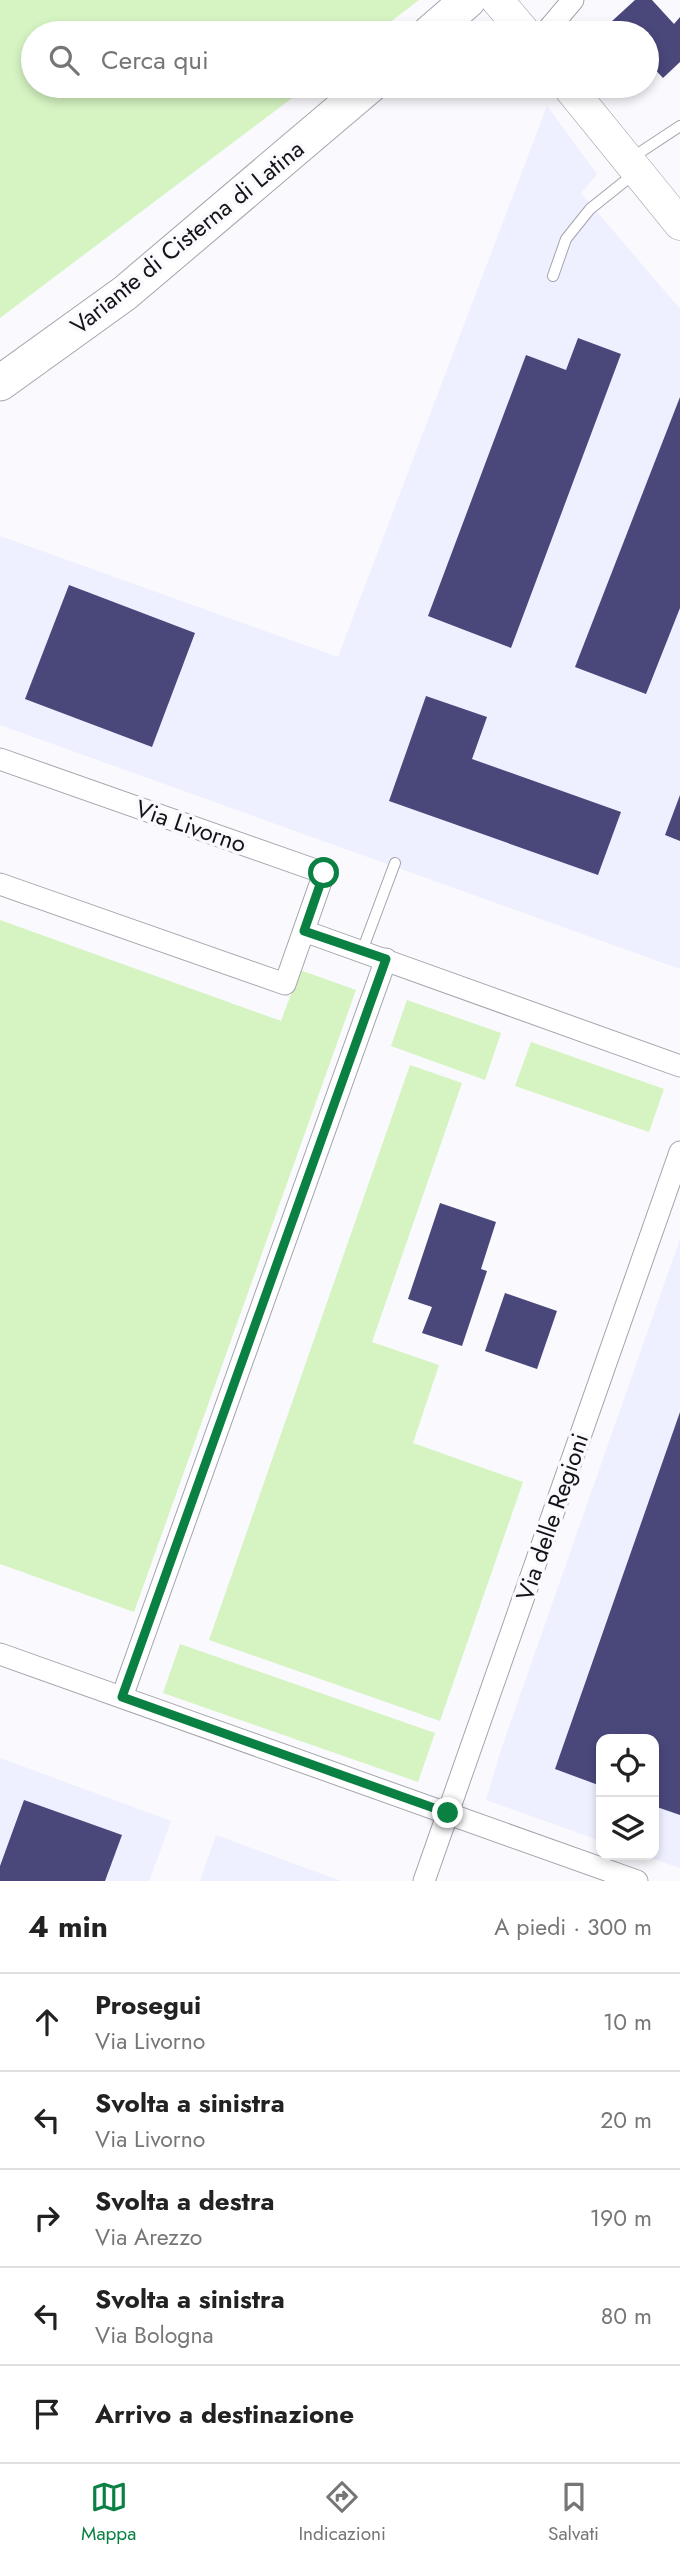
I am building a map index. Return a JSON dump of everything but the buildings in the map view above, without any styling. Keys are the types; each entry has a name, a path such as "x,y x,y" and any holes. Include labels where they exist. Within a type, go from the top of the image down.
{"main road":[{"path":"444,21 468,0"},
{"name":"Variante di Cisterna di Latina","path":"0,383 125,293 355,98"},
{"path":"578,98 680,224"}],"street":[{"path":"555,21 573,0"},
{"name":"Via Livorno","path":"0,760 324,873 285,984 0,884"},
{"path":"304,931 680,1066"},
{"path":"122,1697 386,959"},
{"name":"Via delle Regioni","path":"424,1881 680,1152"},
{"path":"0,1654 636,1881"}],"lane":[{"path":"553,276 566,239 590,209 633,166 680,126"},
{"path":"362,951 395,863"}],"shaded area":[{"path":"547,106 597,174 581,193 680,309 680,969 0,725 0,536 338,657"},
{"path":"680,1239 680,1868 657,1860 659,1860 659,1734 596,1734 596,1839 486,1800 501,1750"},
{"path":"0,1758 171,1821 149,1881 0,1881"},
{"path":"216,1835 341,1881 200,1881"}],"green space":[{"path":"0,0 419,0 392,21 21,21 21,98 292,98 0,318"},
{"path":"0,920 281,1021 300,970 356,990 134,1612 0,1564"},
{"path":"407,1000 501,1033 485,1080 391,1046"},
{"path":"531,1042 664,1089 649,1132 515,1086"},
{"path":"410,1065 462,1083 372,1342 439,1365 413,1443 523,1482 440,1721 209,1640"},
{"path":"180,1644 435,1733 418,1782 163,1693"}],"route":[{"path":"324,873 304,931 386,959 122,1697 448,1813"}]}
